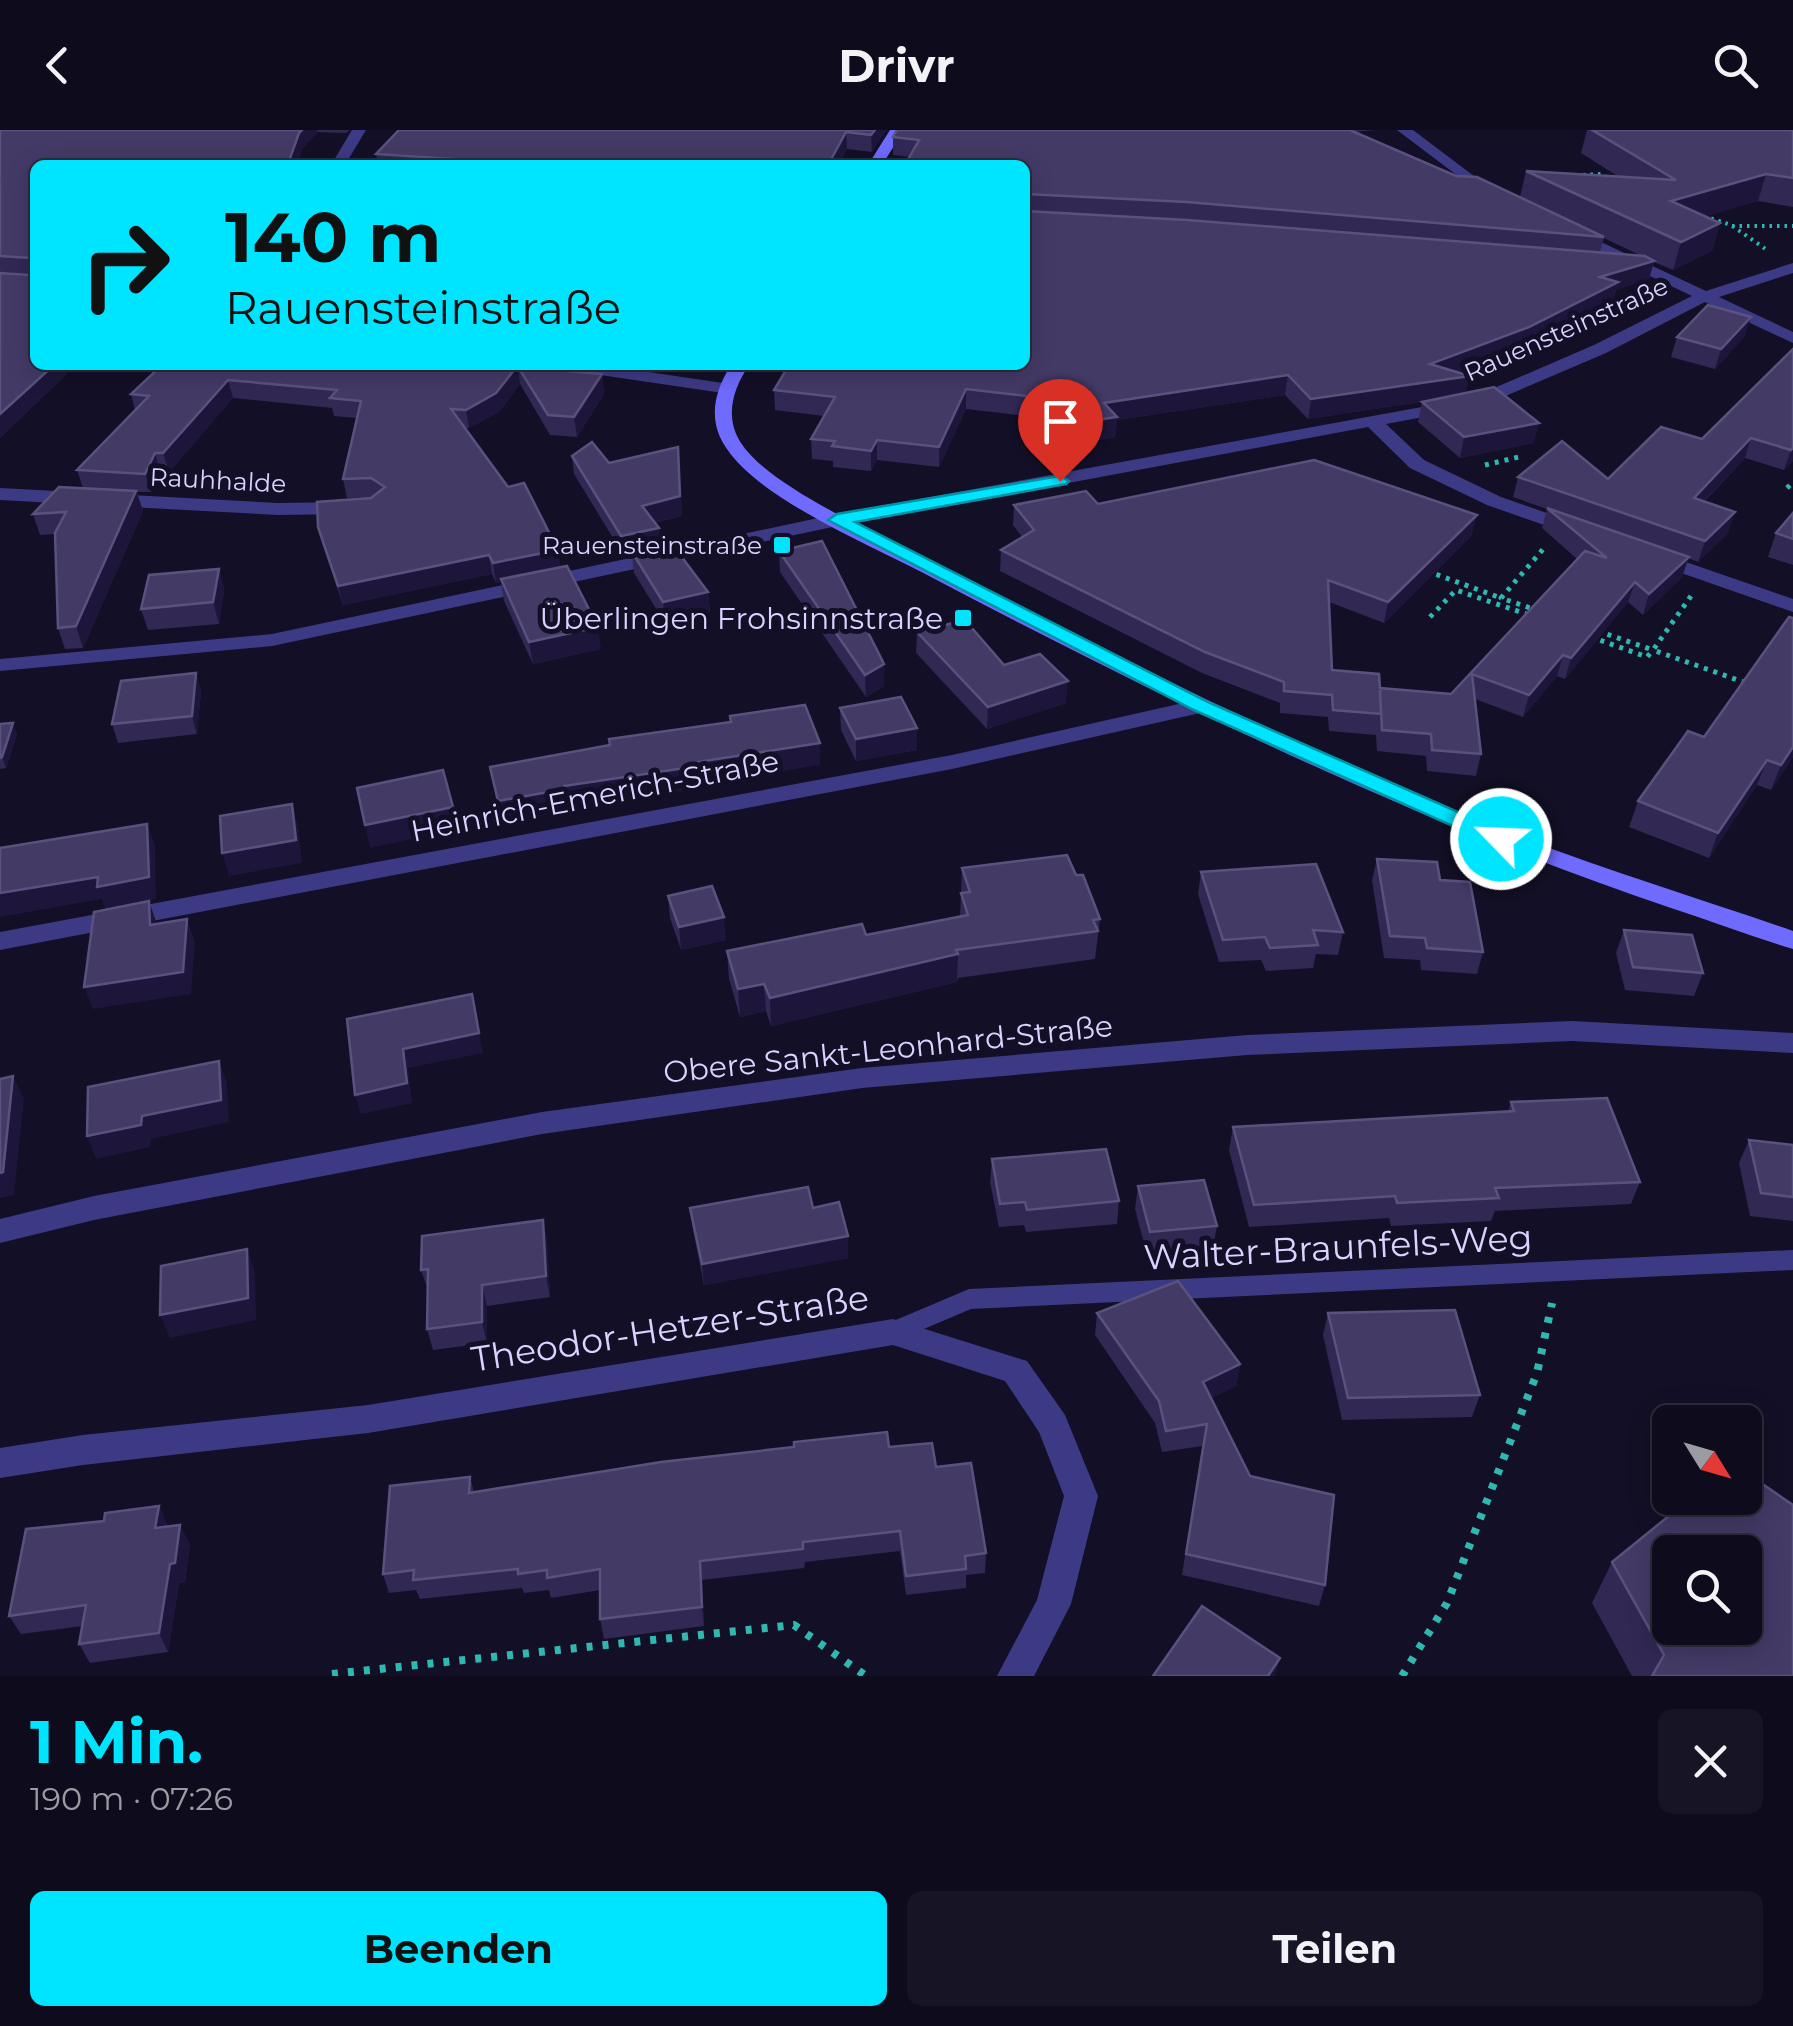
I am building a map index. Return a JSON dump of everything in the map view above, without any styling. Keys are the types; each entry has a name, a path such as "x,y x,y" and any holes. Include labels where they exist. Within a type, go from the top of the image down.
{"street":[{"path":"341,160 359,130"},
{"path":"878,160 897,130"},
{"path":"1404,130 1474,185 1506,202"},
{"path":"1556,226 1793,338"},
{"path":"1600,264 1639,267"},
{"name":"Rauensteinstraße","path":"0,665 272,640 837,520 1476,402 1600,349 1703,296 1793,268"},
{"path":"600,370 723,388"},
{"path":"736,370 723,388 721,416 734,448 763,474 837,520 1201,706 1501,839 1793,940"},
{"path":"1374,423 1418,464 1494,501 1600,538"},
{"name":"Rauhhalde","path":"0,494 278,509 375,507"},
{"path":"1635,550 1793,606"},
{"name":"Heinrich-Emerich-Straße","path":"0,941 952,762 1201,706"},
{"name":"Obere Sankt-Leonhard-Straße","path":"0,1231 94,1208 542,1123 862,1078 1247,1045 1572,1031 1793,1043"},
{"name":"Theodor-Hetzer-Straße","path":"0,1463 368,1418 893,1332 1016,1372 1053,1425 1081,1496 1053,1604 1015,1676"}],"lane":[{"name":"Walter-Braunfels-Weg","path":"893,1332 969,1299 1793,1260"}],"path":[{"path":"1581,175 1600,174 1615,184"},
{"path":"1694,212 1731,226 1793,268"},
{"path":"1731,226 1793,226"},
{"path":"1501,598 1564,525"},
{"path":"1420,568 1552,615"},
{"path":"1578,632 1647,657 1706,576"},
{"path":"1430,617 1456,590 1543,620"},
{"path":"1586,627 1758,687"},
{"path":"1402,1676 1447,1604 1530,1391 1559,1272"},
{"path":"332,1674 794,1625 866,1676"}],"building":[{"path":"0,130 302,130 289,160 30,160 30,258 0,256"},
{"path":"399,130 875,130 871,135 846,132 831,160 468,160 376,154"},
{"path":"897,130 1350,130 1456,176 1477,177 1604,237 1187,202 1030,194 1030,160 908,160 919,140 893,137"},
{"path":"1592,130 1793,130 1793,178 1766,174 1671,201 1720,223 1681,242 1526,171 1676,180"},
{"path":"1030,211 1645,256 1654,261 1600,277 1618,282 1529,327 1430,364 1470,376 1311,399 1288,375 1104,403 1117,417 1060,426 1036,397 966,389 939,447 877,440 871,451 811,439 835,397 774,390 786,370 1030,370"},
{"path":"0,273 29,275 30,370 48,370 0,414"},
{"path":"1708,305 1751,317 1721,349 1677,337"},
{"path":"1793,349 1793,448 1751,438 1694,498 1735,512 1705,541 1518,477 1562,441 1608,479 1661,427 1702,439"},
{"path":"157,370 514,370 496,393 466,410 451,409 508,487 524,483 558,550 493,563 489,555 338,586 318,527 317,502 371,498 385,487 371,478 343,479 361,401 330,398 337,390 228,380 163,453 155,453 145,474 77,470 149,396 131,394"},
{"path":"520,370 602,374 574,417 548,415"},
{"path":"1494,387 1539,423 1464,437 1422,402"},
{"path":"592,442 609,463 678,447 680,496 642,506 659,528 621,536 572,456"},
{"path":"1314,460 1477,515 1388,602 1328,580 1332,670 1379,674 1380,688 1451,694 1585,551 1607,558 1547,508 1689,557 1649,594 1635,582 1571,658 1563,655 1529,695 1472,674 1481,754 1432,750 1431,734 1382,730 1380,690 1381,714 1333,710 1332,695 1284,691 1284,682 1205,652 1001,550 1034,530 1014,505 1086,491 1098,504"},
{"path":"59,487 136,491 76,626 58,628 55,533 66,512 33,514"},
{"path":"1793,513 1793,539 1776,533"},
{"path":"822,541 884,664 865,675 779,551"},
{"path":"672,544 708,592 663,602 632,552"},
{"path":"567,566 598,627 529,642 501,579"},
{"path":"219,569 213,602 141,609 149,575"},
{"path":"1789,617 1793,618 1793,747 1781,765 1767,760 1718,833 1638,801 1688,731 1704,737"},
{"path":"965,620 1004,665 1040,654 1068,681 988,707 917,632"},
{"path":"196,673 192,716 112,724 121,681"},
{"path":"901,697 917,728 856,739 840,708"},
{"path":"805,705 820,743 564,786 565,789 498,801 490,767 610,745 609,739 731,722 730,716"},
{"path":"13,723 2,757 0,758 0,724"},
{"path":"443,770 453,807 365,825 357,788"},
{"path":"292,804 296,840 222,853 220,816"},
{"path":"147,824 149,877 97,887 98,877 0,893 0,848"},
{"path":"1067,855 1076,875 1083,875 1100,919 1093,920 1098,931 956,950 958,954 770,998 764,984 738,989 727,951 862,924 866,935 968,915 961,893 970,892 962,868"},
{"path":"1377,859 1437,862 1440,880 1470,882 1483,952 1427,948 1425,938 1390,936"},
{"path":"1316,864 1343,932 1313,930 1318,945 1270,948 1265,937 1223,940 1201,872"},
{"path":"712,886 724,917 679,927 668,896"},
{"path":"149,901 150,925 187,919 183,972 84,987 94,912"},
{"path":"1624,930 1692,935 1703,973 1633,967"},
{"path":"472,994 479,1033 403,1049 407,1083 355,1095 347,1019"},
{"path":"219,1061 221,1100 142,1116 141,1125 87,1136 88,1087"},
{"path":"13,1076 3,1172 0,1173 0,1079"},
{"path":"1607,1098 1640,1182 1495,1188 1499,1198 1397,1203 1395,1196 1254,1205 1233,1127 1514,1111 1511,1102"},
{"path":"1749,1140 1793,1145 1793,1197 1761,1193"},
{"path":"1106,1149 1119,1201 1027,1210 1025,1202 1000,1204 992,1159"},
{"path":"1204,1180 1217,1226 1150,1232 1138,1186"},
{"path":"808,1187 813,1208 839,1202 848,1236 702,1264 690,1208"},
{"path":"543,1220 546,1276 482,1285 482,1322 427,1329 428,1269 421,1270 422,1236"},
{"path":"247,1249 248,1298 160,1315 161,1266"},
{"path":"1178,1281 1240,1364 1203,1382 1250,1476 1334,1495 1325,1585 1186,1554 1207,1424 1166,1431 1159,1401 1097,1313"},
{"path":"1455,1310 1480,1395 1348,1398 1328,1313"},
{"path":"887,1432 889,1447 932,1443 936,1467 971,1463 986,1553 965,1556 966,1569 906,1576 900,1531 803,1542 803,1549 700,1561 702,1607 600,1619 600,1569 547,1578 547,1570 518,1574 518,1569 413,1580 414,1570 383,1574 390,1486 470,1477 469,1493 661,1462 794,1447 794,1442"},
{"path":"1762,1484 1793,1505 1793,1676 1652,1676 1664,1655 1658,1645 1762,1645 1762,1535 1652,1535 1652,1634 1612,1562 1670,1515 1762,1515"},
{"path":"159,1506 155,1528 180,1525 159,1633 79,1644 86,1605 9,1616 26,1529 104,1521 105,1513"},
{"path":"1202,1606 1280,1658 1268,1676 1153,1676"}],"place":[{"name":"Rauensteinstraße","path":"782,545"},
{"name":"Überlingen Frohsinnstraße","path":"963,618"}],"route":[{"path":"1060,481 837,520 1201,706 1501,839"}]}
